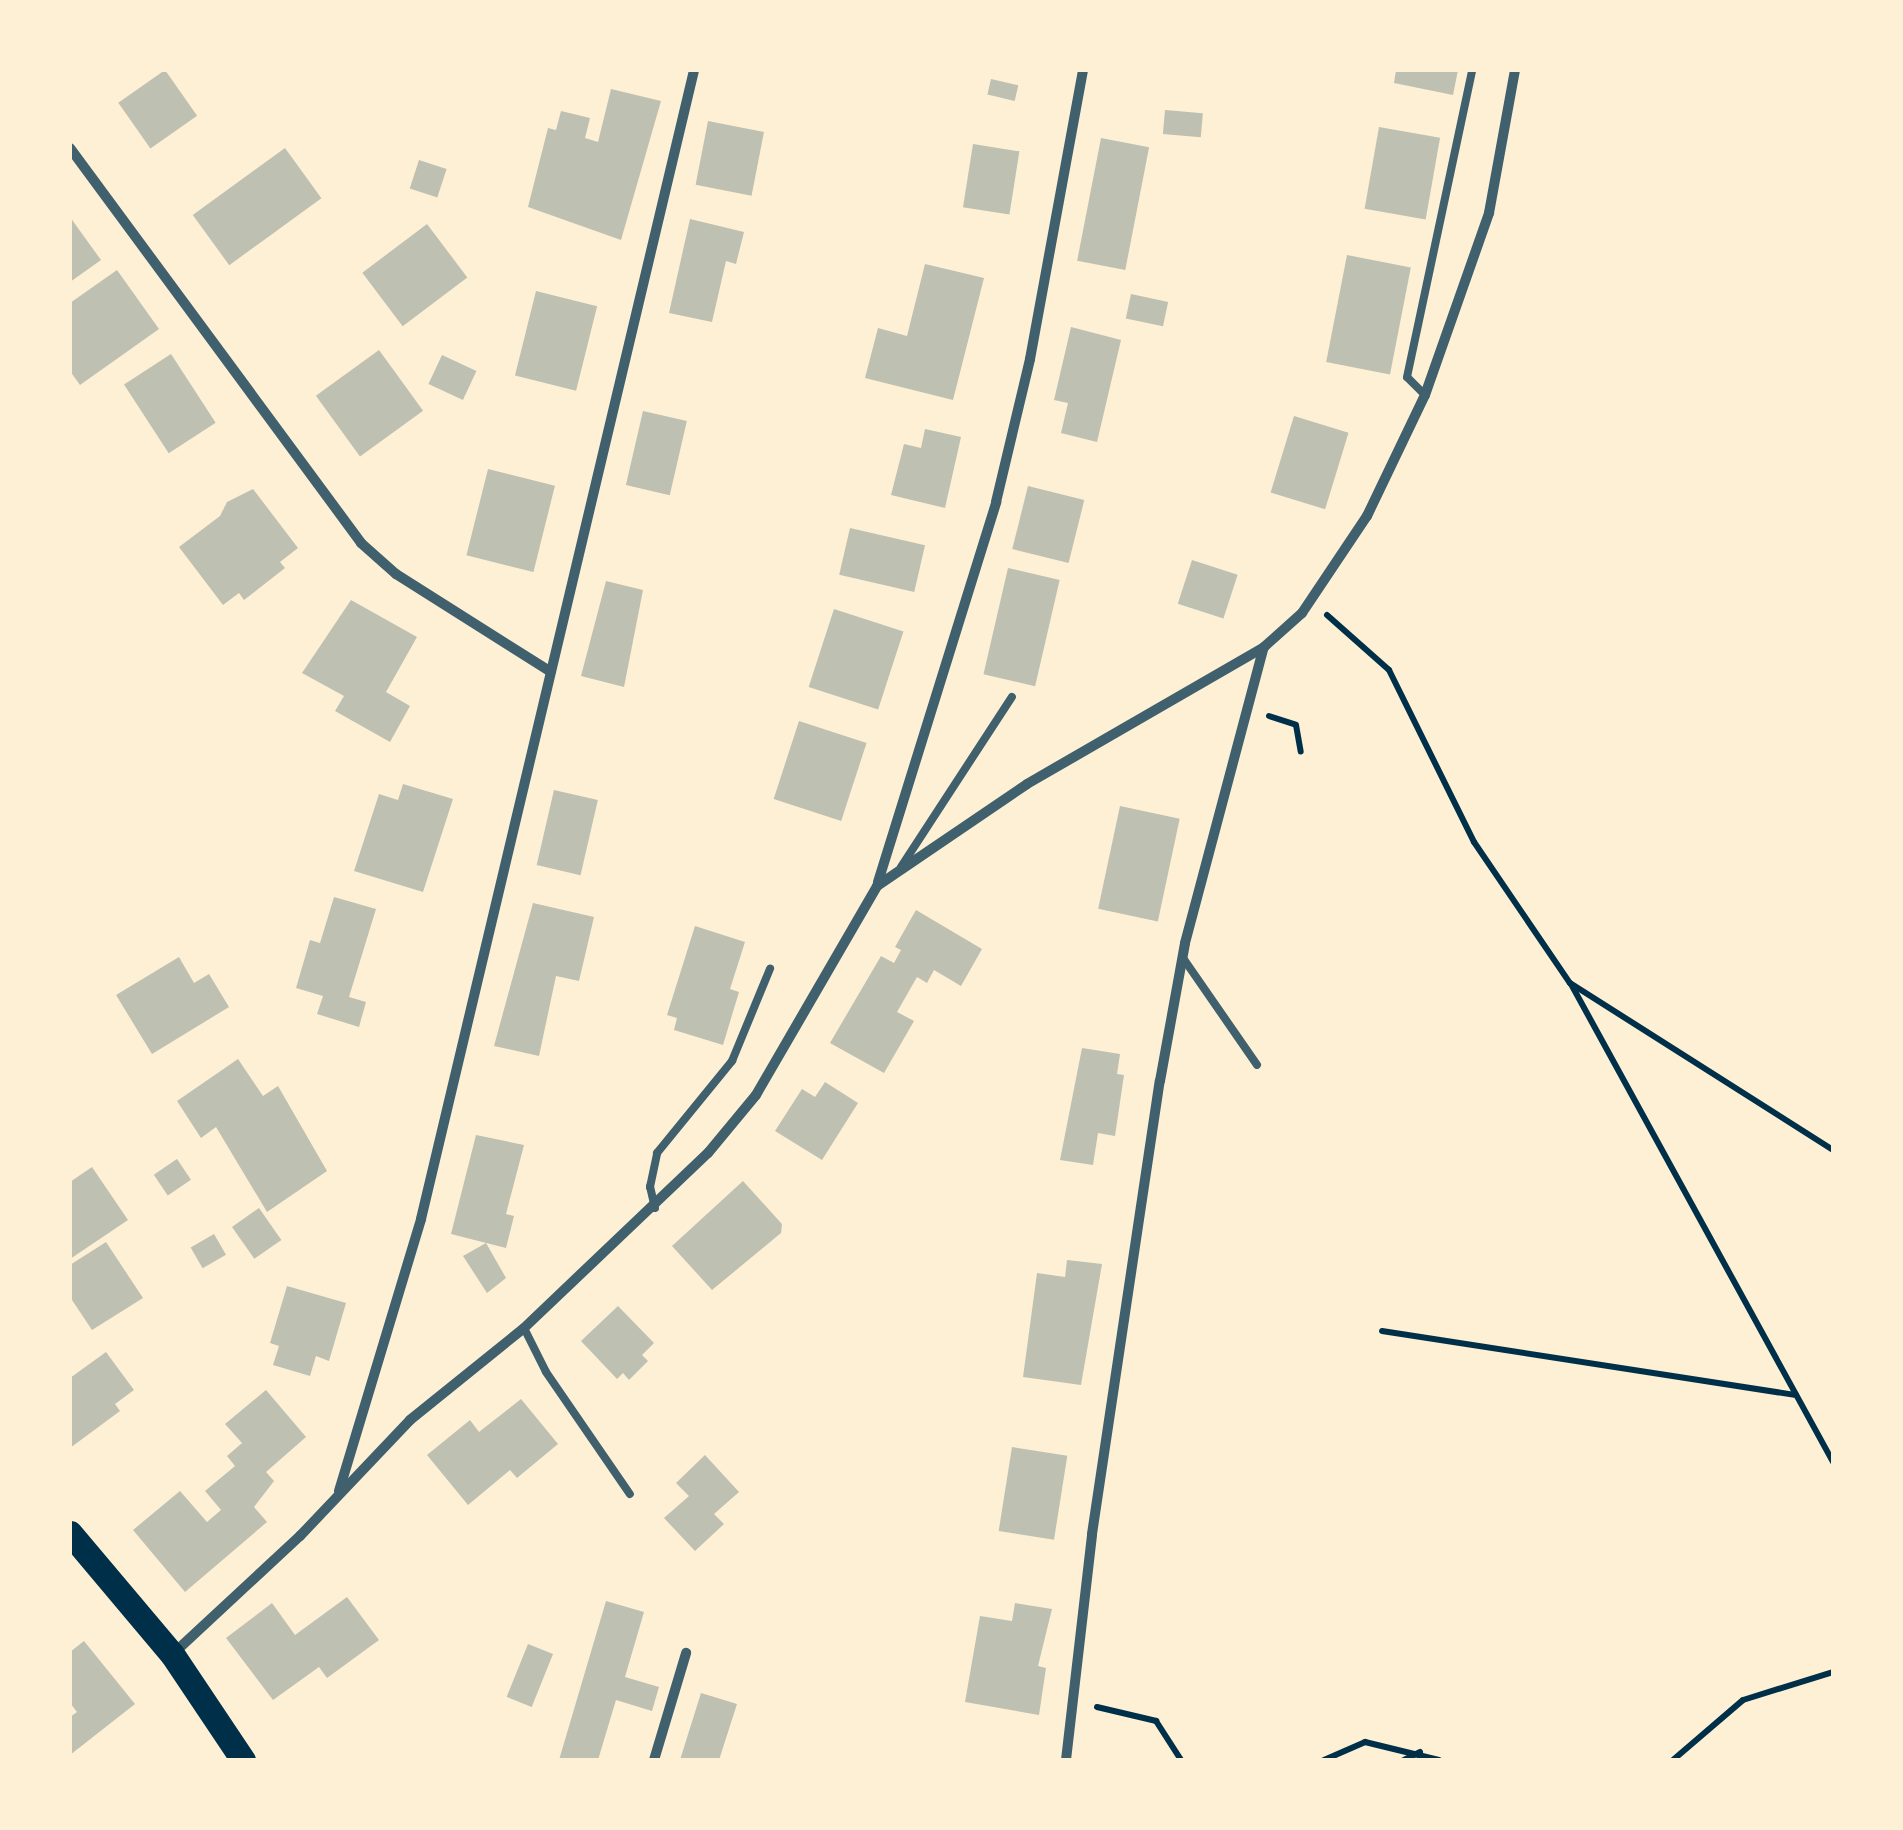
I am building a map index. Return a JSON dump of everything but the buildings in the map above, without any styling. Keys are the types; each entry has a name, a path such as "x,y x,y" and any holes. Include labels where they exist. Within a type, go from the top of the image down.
{"main road":[{"path":"70,1534 172,1654 244,1760"}],"street":[{"path":"337,1497 421,1219 694,70"},
{"path":"172,1654 337,1497 410,1420 524,1328 655,1208 756,1095 877,886 996,502 1030,359 1083,70"},
{"path":"877,886 1026,784 1264,647 1311,601 1367,516 1424,395 1488,214 1515,70"},
{"path":"70,148 361,543 396,574 551,672"},
{"path":"1066,1760 1076,1703 1095,1514 1183,958 1264,647"},
{"path":"654,1760 686,1653"}],"lane":[{"path":"1424,395 1407,377 1472,70"},
{"path":"901,867 1012,698"},
{"path":"1183,958 1257,1065"},
{"path":"655,1208 650,1188 656,1153 732,1061 770,969"},
{"path":"524,1328 546,1372 630,1494"}],"path":[{"path":"1311,601 1389,670 1474,842 1570,982 1833,1462"},
{"path":"1248,709 1296,725 1301,752"},
{"path":"1570,982 1833,1150"},
{"path":"1382,1331 1797,1396"},
{"path":"1673,1760 1743,1700 1833,1672"},
{"path":"1076,1703 1156,1721 1180,1760"},
{"path":"1324,1760 1365,1742 1421,1751 1439,1760"},
{"path":"1404,1760 1421,1751"}]}
